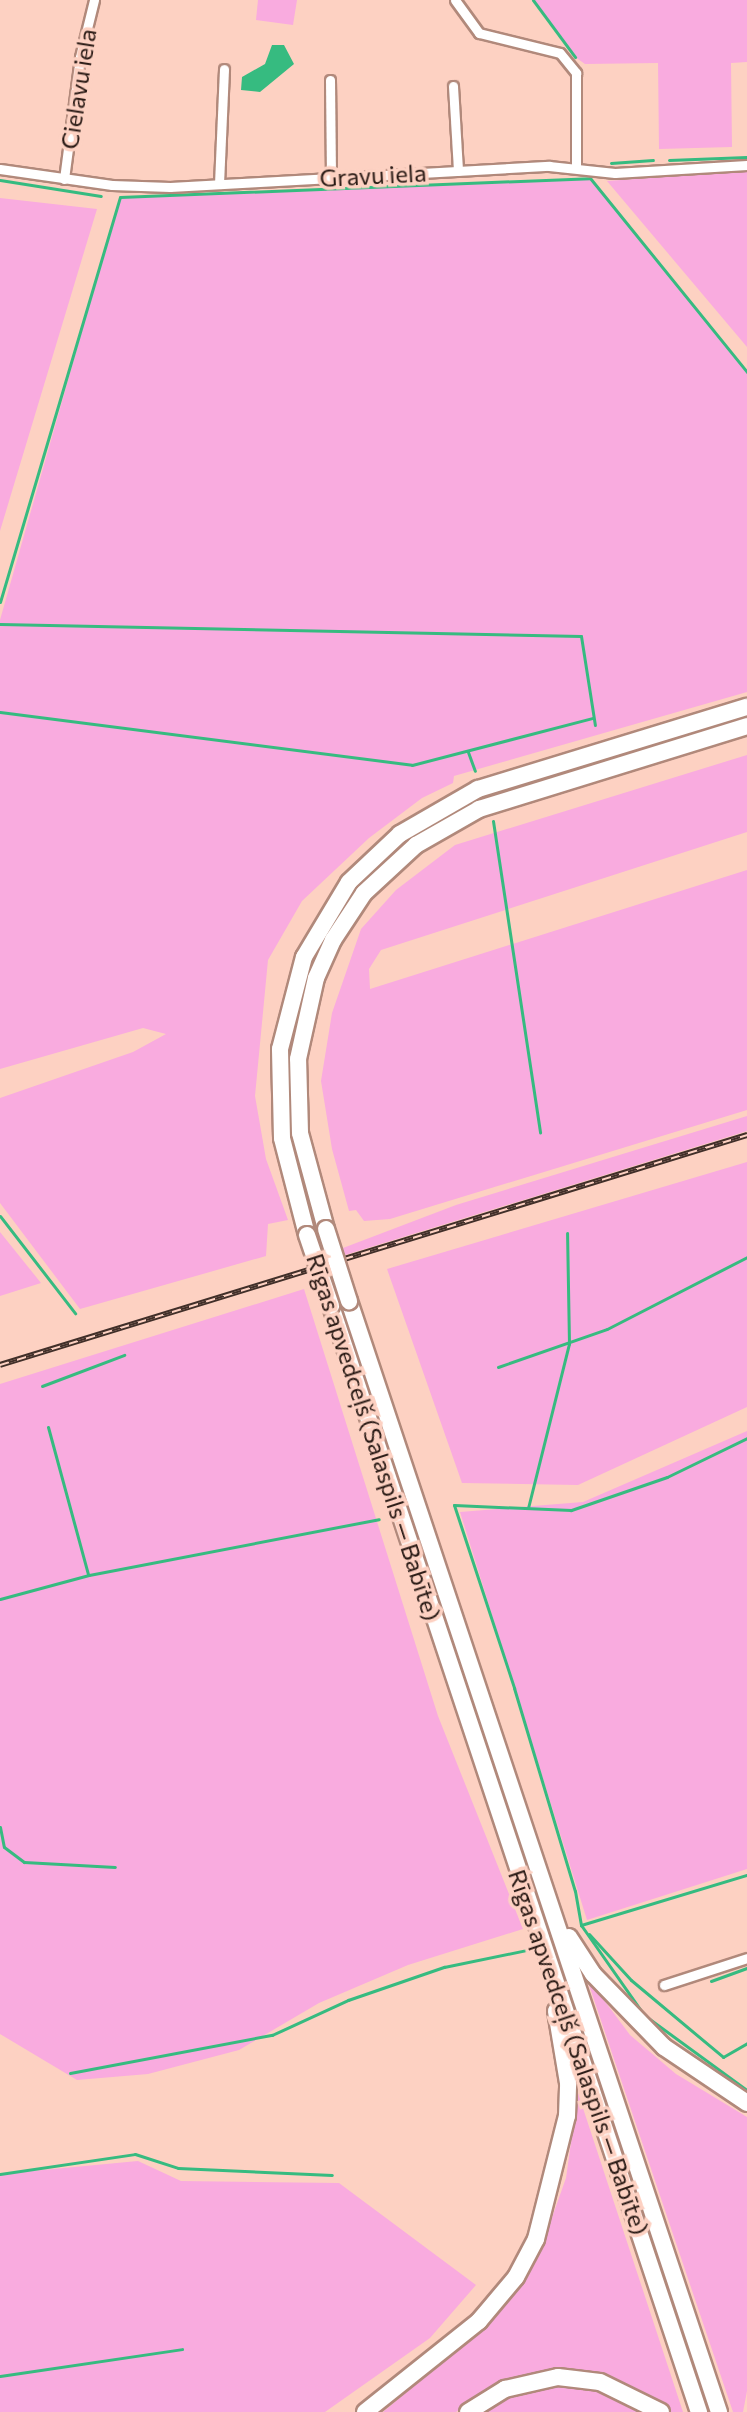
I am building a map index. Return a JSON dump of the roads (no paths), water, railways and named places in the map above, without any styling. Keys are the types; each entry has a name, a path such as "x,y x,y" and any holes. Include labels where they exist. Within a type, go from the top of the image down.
{"highway":[{"name":"Rīgas apvedceļš (Salaspils — Babīte)","path":"699,2412 307,1235 282,1138 280,1049 304,957 349,882 400,834 478,789 747,707"},
{"name":"Rīgas apvedceļš (Salaspils — Babīte)","path":"719,2412 326,1229 300,1133 298,1059 320,968 364,893 416,845 479,809 747,726"},
{"path":"551,1904 593,1974 664,2047 747,2103"},
{"path":"365,2412 479,2321 516,2277 536,2239 561,2156 568,2094 548,1962"},
{"path":"468,2412 505,2389 558,2377 600,2382 661,2412"}],"street":[{"name":"Cielavu iela","path":"64,179 80,57 94,0"},
{"path":"455,0 479,33 560,53 576,73 576,165"},
{"path":"219,184 224,69"},
{"path":"330,80 331,178"},
{"path":"453,86 458,171"},
{"name":"Gravu iela","path":"0,169 112,185 219,184 576,165 615,173 747,165"},
{"path":"664,1985 747,1958"}],"waterway":[{"path":"533,0 575,57"},
{"path":"669,160 747,157"},
{"path":"611,163 653,160"},
{"path":"0,602 120,197 590,178 747,372"},
{"path":"0,180 101,196"},
{"path":"0,624 581,636 595,725"},
{"path":"0,712 412,765 593,718"},
{"path":"468,752 475,771"},
{"path":"493,821 540,1132"},
{"path":"0,1216 75,1313"},
{"path":"528,1508 569,1344 567,1233"},
{"path":"498,1367 607,1329 747,1257"},
{"path":"42,1386 124,1355"},
{"path":"48,1427 88,1574"},
{"path":"747,1438 667,1477 571,1510 454,1505 514,1688 575,1891 581,1925 644,2015 747,2090"},
{"path":"0,1599 89,1575 379,1519"},
{"path":"0,1827 4,1847 24,1862 115,1867"},
{"path":"581,1925 747,1875"},
{"path":"589,1934 631,1980 723,2057 747,2043"},
{"path":"70,2073 272,2035 348,2000 444,1967 532,1949"},
{"path":"711,1981 747,1968"},
{"path":"0,2174 135,2154 178,2168 332,2175"},
{"path":"0,2376 182,2349"}],"railway":[{"path":"0,1365 747,1135"}]}
